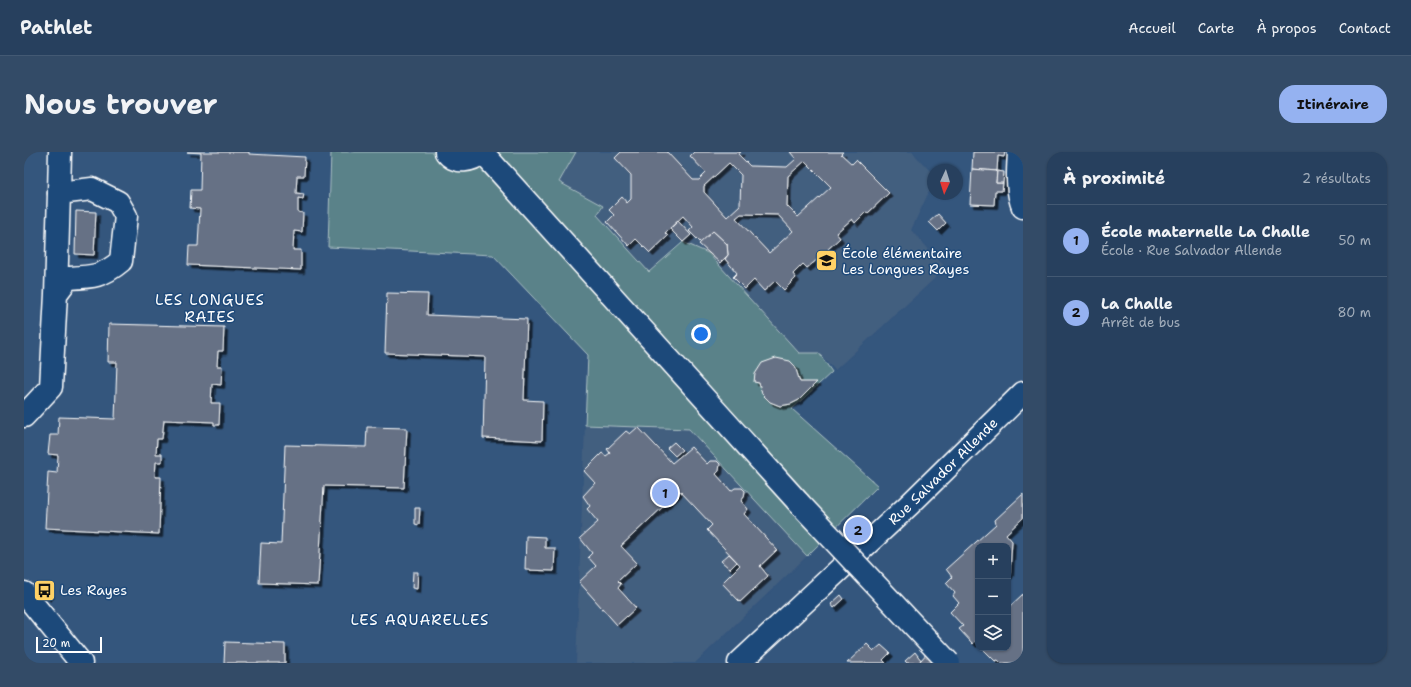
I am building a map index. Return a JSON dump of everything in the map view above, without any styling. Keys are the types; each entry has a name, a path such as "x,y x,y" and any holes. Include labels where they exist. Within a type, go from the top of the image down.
{"street":[{"path":"24,416 52,387 60,152"},
{"path":"446,152 453,158 466,160 474,158 483,152 799,503 950,663"},
{"path":"1019,152 1018,181 1020,201 1023,207"},
{"path":"56,294 68,278 90,277 108,272 121,261 126,216 118,202 92,189 59,193"},
{"name":"Rue Salvador Allende","path":"739,663 910,504 1023,393"},
{"path":"24,593 81,663"}],"shaded area":[{"name":"École élémentaire Les Longues Rayes","path":"576,152 912,152 927,168 927,196 911,230 946,268 835,370 819,353 799,353 707,254 681,242 649,272 597,215 603,206 559,182"},
{"path":"585,425 689,429 807,556 695,663 576,663"}],"green space":[{"path":"331,152 576,152 559,182 603,206 597,215 649,272 683,242 708,253 799,353 819,353 832,372 792,409 878,486 807,556 689,429 585,425 588,355 493,255 328,247"}],"building":[{"path":"187,152 249,152 249,154 305,157 304,176 297,176 296,193 304,194 303,199 298,198 298,212 303,213 302,232 294,231 293,250 301,250 301,270 188,265 189,246 198,246 200,209 190,208 191,190 200,190 201,153"},
{"path":"621,152 667,152 693,180 699,180 706,173 690,156 694,152 741,152 738,154 750,166 787,167 796,159 790,152 843,152 841,154 852,164 856,160 889,193 855,223 852,219 836,233 840,238 828,249 829,250 807,268 803,264 793,274 796,278 784,290 775,281 764,291 754,280 745,289 733,277 737,273 725,259 728,255 727,244 713,231 701,243 689,231 693,227 683,216 665,233 668,236 650,253 636,239 629,246 607,222 614,215 609,210 622,197 627,203 631,199 631,175 615,158","holes":["805,161 831,187 798,217 787,206 788,176","729,163 741,175 740,205 727,217 704,192 704,186","741,214 778,215 793,231 769,253 736,218"]},
{"path":"973,152 1005,152 1004,157 998,156 997,171 972,169"},
{"path":"972,169 997,171 996,183 1003,183 1002,191 995,191 994,205 970,204"},
{"path":"997,171 1004,172 1003,183 996,183"},
{"path":"76,211 96,212 94,255 75,254"},
{"path":"938,214 946,223 938,231 929,222"},
{"path":"678,221 691,235 683,242 670,229"},
{"path":"713,231 727,244 728,255 720,263 699,244"},
{"path":"387,293 428,294 427,315 527,319 524,400 543,401 542,441 483,438 485,357 385,353"},
{"path":"109,324 224,327 223,351 218,351 217,366 222,366 221,385 212,384 211,403 220,403 219,425 214,425 214,422 164,420 162,439 157,439 156,454 162,454 162,462 156,462 155,477 161,477 159,534 45,528 48,472 57,473 58,455 48,454 50,435 58,435 59,417 115,419 117,362 108,362"},
{"path":"776,358 790,361 795,366 800,382 817,382 799,400 791,404 780,406 770,402 762,394 759,383 754,382 755,374 762,363"},
{"path":"367,427 407,428 404,488 324,486 318,585 259,583 261,543 281,544 285,445 366,447"},
{"path":"638,427 672,463 691,447 707,464 710,461 717,461 720,464 719,471 716,474 731,491 735,488 742,488 745,491 744,497 741,501 748,509 744,514 777,550 760,566 768,576 740,602 722,583 740,565 707,530 712,525 680,491 621,546 637,563 618,581 621,584 618,588 636,608 617,625 579,582 596,566 588,557 592,553 580,538 598,522 587,509 590,506 583,496 595,483 584,471 602,453 606,456 610,453 607,449 626,431 630,434"},
{"path":"674,442 682,450 675,456 667,448"},
{"path":"1023,494 1023,518 1006,534 1012,541 1011,557 1011,543 975,543 975,642 973,644 959,629 963,626 950,612 959,603 953,596 955,593 946,583 952,577 946,569 996,524 995,520"},
{"path":"415,508 420,508 419,525 415,524"},
{"path":"860,524 863,528 854,536 851,533"},
{"path":"526,536 545,537 545,548 555,548 554,571 525,570"},
{"path":"729,554 737,562 730,569 721,561"},
{"path":"413,572 418,572 417,589 412,588"},
{"path":"43,584 51,594 47,598 38,588"},
{"path":"1023,594 1023,663 1001,663 998,660 995,661 985,651 1011,651 1011,605"},
{"path":"841,595 844,599 834,608 831,604"},
{"path":"225,642 285,644 285,663 224,663"},
{"path":"867,644 874,651 881,645 890,653 883,660 886,663 847,663"},
{"path":"915,652 921,660 918,663 907,663 905,661"},
{"path":"928,652 939,663 918,663"}],"place":[{"name":"École élémentaire Les Longues Rayes","path":"827,261"},
{"name":"École maternelle La Challe","path":"665,493"},
{"name":"La Challe","path":"858,530"},
{"name":"Les Rayes","path":"45,590"}],"district":[{"name":"LES LONGUES RAIES","path":"210,308"},
{"name":"LES AQUARELLES","path":"420,620"}]}
